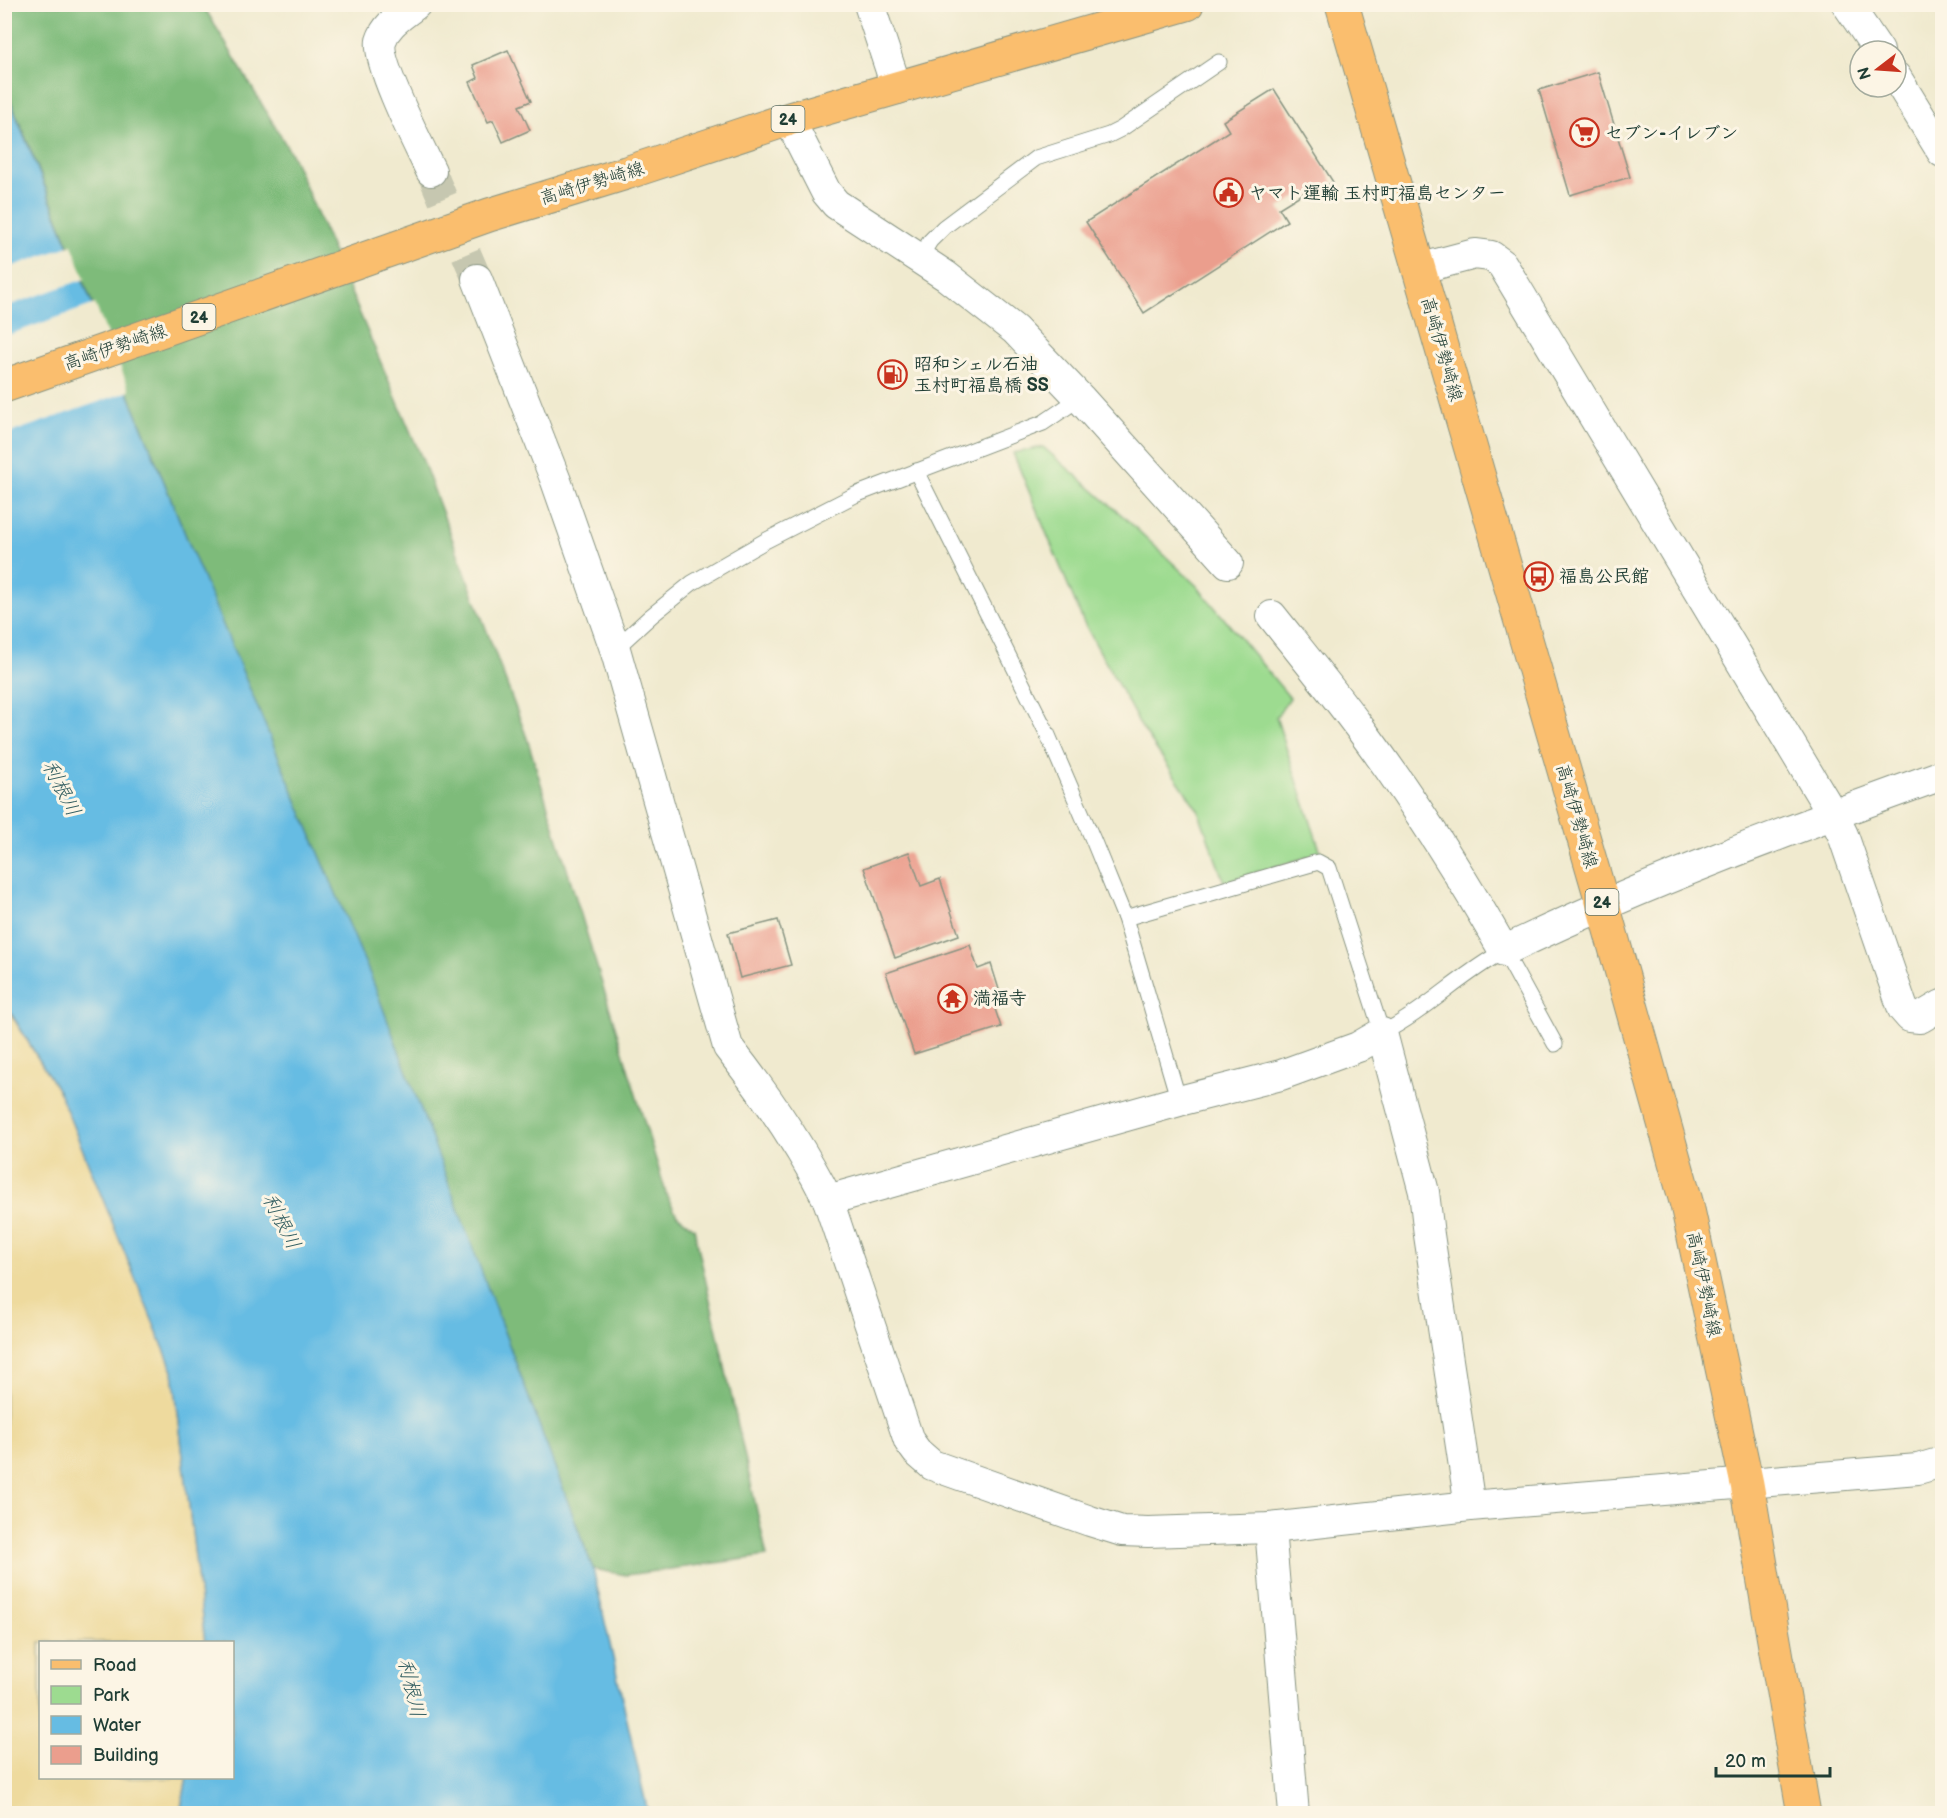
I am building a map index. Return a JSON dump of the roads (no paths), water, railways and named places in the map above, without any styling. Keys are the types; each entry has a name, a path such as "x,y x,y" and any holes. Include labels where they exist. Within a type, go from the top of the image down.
{"main road":[{"name":"高崎伊勢崎線","path":"4,386 489,215 789,119 1187,4"},
{"name":"高崎伊勢崎線","path":"1342,4 1688,1205 1747,1484 1804,1814"}],"street":[{"path":"416,4 391,24 380,48 390,79 431,171"},
{"path":"869,4 897,89"},
{"path":"1847,4 1871,39"},
{"path":"1908,97 1942,152"},
{"path":"789,119 826,192 836,204 945,276 1015,330 1080,398 1228,563"},
{"path":"1418,269 1475,254 1491,256 1502,264 1833,815 1843,835 1902,1009 1910,1017 1920,1018 1942,1005"},
{"path":"477,279 556,481 615,649 729,1047 761,1089 817,1177 828,1200 909,1441 916,1452 932,1465 1122,1531 1148,1532 1270,1528 1470,1506 1918,1469 1942,1462"},
{"path":"1272,616 1365,734 1475,900 1504,951 1603,905 1942,775"},
{"path":"828,1200 1179,1101 1281,1075 1358,1047 1382,1033 1424,1192 1470,1506"},
{"path":"1270,1528 1294,1814"}],"lane":[{"path":"918,259 930,241 944,227 1036,158 1121,129 1219,62"},
{"path":"615,649 692,583 765,541 855,495 1043,423 1080,398"},
{"path":"916,471 1047,733 1125,918 1179,1101"},
{"path":"1125,918 1318,862 1329,868 1382,1033 1404,1022 1487,960 1504,951 1555,1044"}],"water":[{"name":"利根川","path":"4,86 196,561 372,979 593,1569 648,1813 180,1813 187,1779 234,1779 234,1641 205,1641 173,1371 60,1094 5,1003"}],"tunnel":[{"path":"431,171 477,279"}],"place":[{"name":"セブン-イレブン","path":"1584,133"},
{"name":"ヤマト運輸 玉村町福島センター","path":"1228,193"},
{"name":"昭和シェル石油 玉村町福島橋 SS","path":"893,374"},
{"name":"福島公民館","path":"1538,576"},
{"name":"満福寺","path":"952,998"}]}
